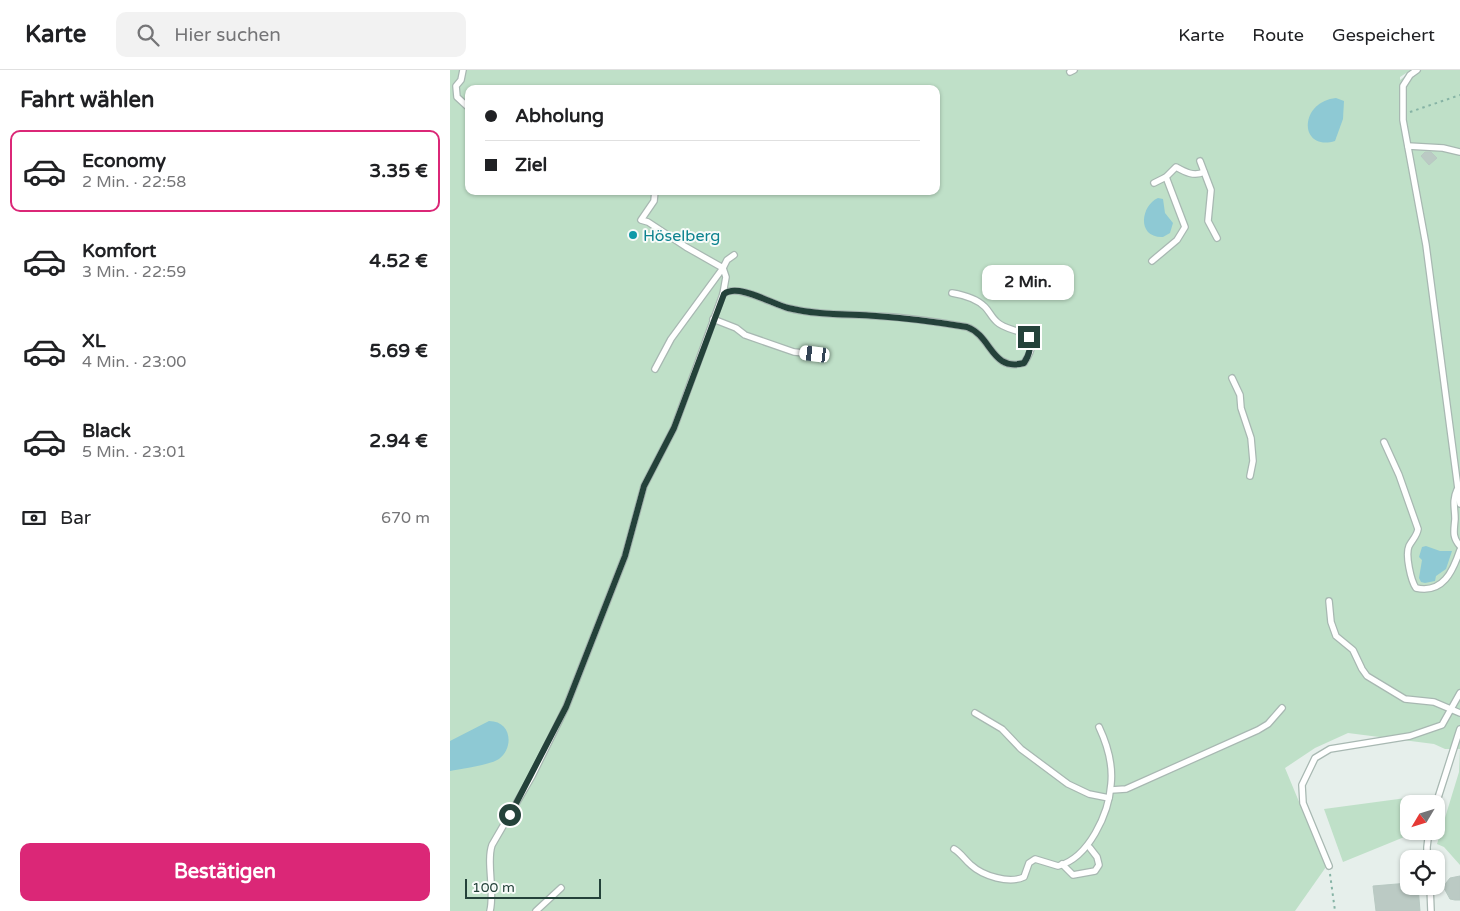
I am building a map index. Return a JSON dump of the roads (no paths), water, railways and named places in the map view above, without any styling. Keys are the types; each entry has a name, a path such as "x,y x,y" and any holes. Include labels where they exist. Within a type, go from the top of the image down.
{"lane":[{"path":"463,70 461,80 456,86 457,97 465,104"},
{"path":"1416,70 1411,73 1404,86 1403,120 1426,245 1460,504"},
{"path":"1408,146 1443,148 1460,152"},
{"path":"1200,162 1211,190 1208,221 1217,238"},
{"path":"1154,183 1166,177 1176,167 1187,173 1198,175 1204,172"},
{"path":"1152,261 1176,240 1185,227 1166,177"},
{"path":"490,911 492,880 490,852 492,845 532,776 566,707 625,556 644,486 674,428 713,319 724,294 726,277 723,268 648,222 641,220 654,201 655,195"},
{"path":"655,369 672,339 727,260 734,255"},
{"path":"724,294 731,290 740,290 779,305 809,312 887,316 967,327 977,332 1002,362 1013,365 1024,363 1030,351 1029,337 1025,333 998,324 984,306 965,295 952,293"},
{"path":"713,319 736,328 745,335 794,352 815,354"},
{"path":"1232,378 1240,396 1241,408 1251,438 1253,462 1250,476"},
{"path":"1384,442 1399,475 1418,529 1417,535 1407,551 1411,581 1416,588 1425,590 1437,587 1448,578 1460,548 1453,532 1455,519 1453,504 1459,488"},
{"path":"1329,601 1330,619 1336,636 1353,650 1367,676 1405,699 1434,702 1460,713"},
{"path":"1329,866 1303,803 1302,785 1315,758 1330,749 1410,736 1442,725 1460,693"},
{"path":"1111,790 1126,789 1241,738 1268,724 1282,708"},
{"path":"975,713 1002,729 1021,749 1068,784 1089,794 1109,798"},
{"path":"954,849 973,867 1000,878 1015,879 1024,877 1029,864 1034,859 1054,865 1062,864 1077,855 1092,837 1111,790 1110,762 1099,727"},
{"path":"1439,795 1460,729"},
{"path":"1062,864 1072,875 1095,871 1099,865 1097,857 1090,848"},
{"path":"536,911 561,888"},
{"path":"1431,895 1432,911"}],"water":[{"path":"1336,98 1344,101 1343,119 1335,141 1323,142 1315,139 1309,133 1309,116 1324,101"},
{"path":"1158,198 1163,199 1165,213 1173,223 1170,233 1163,237 1154,236 1148,232 1144,220 1148,207"},
{"path":"1426,546 1440,551 1452,551 1446,569 1436,576 1435,581 1425,583 1421,582 1419,578 1422,560 1419,557 1422,547"},
{"path":"489,721 497,722 506,730 508,742 504,754 499,759 489,763 450,771 450,741"}],"place":[{"name":"Höselberg","path":"633,235"}]}
